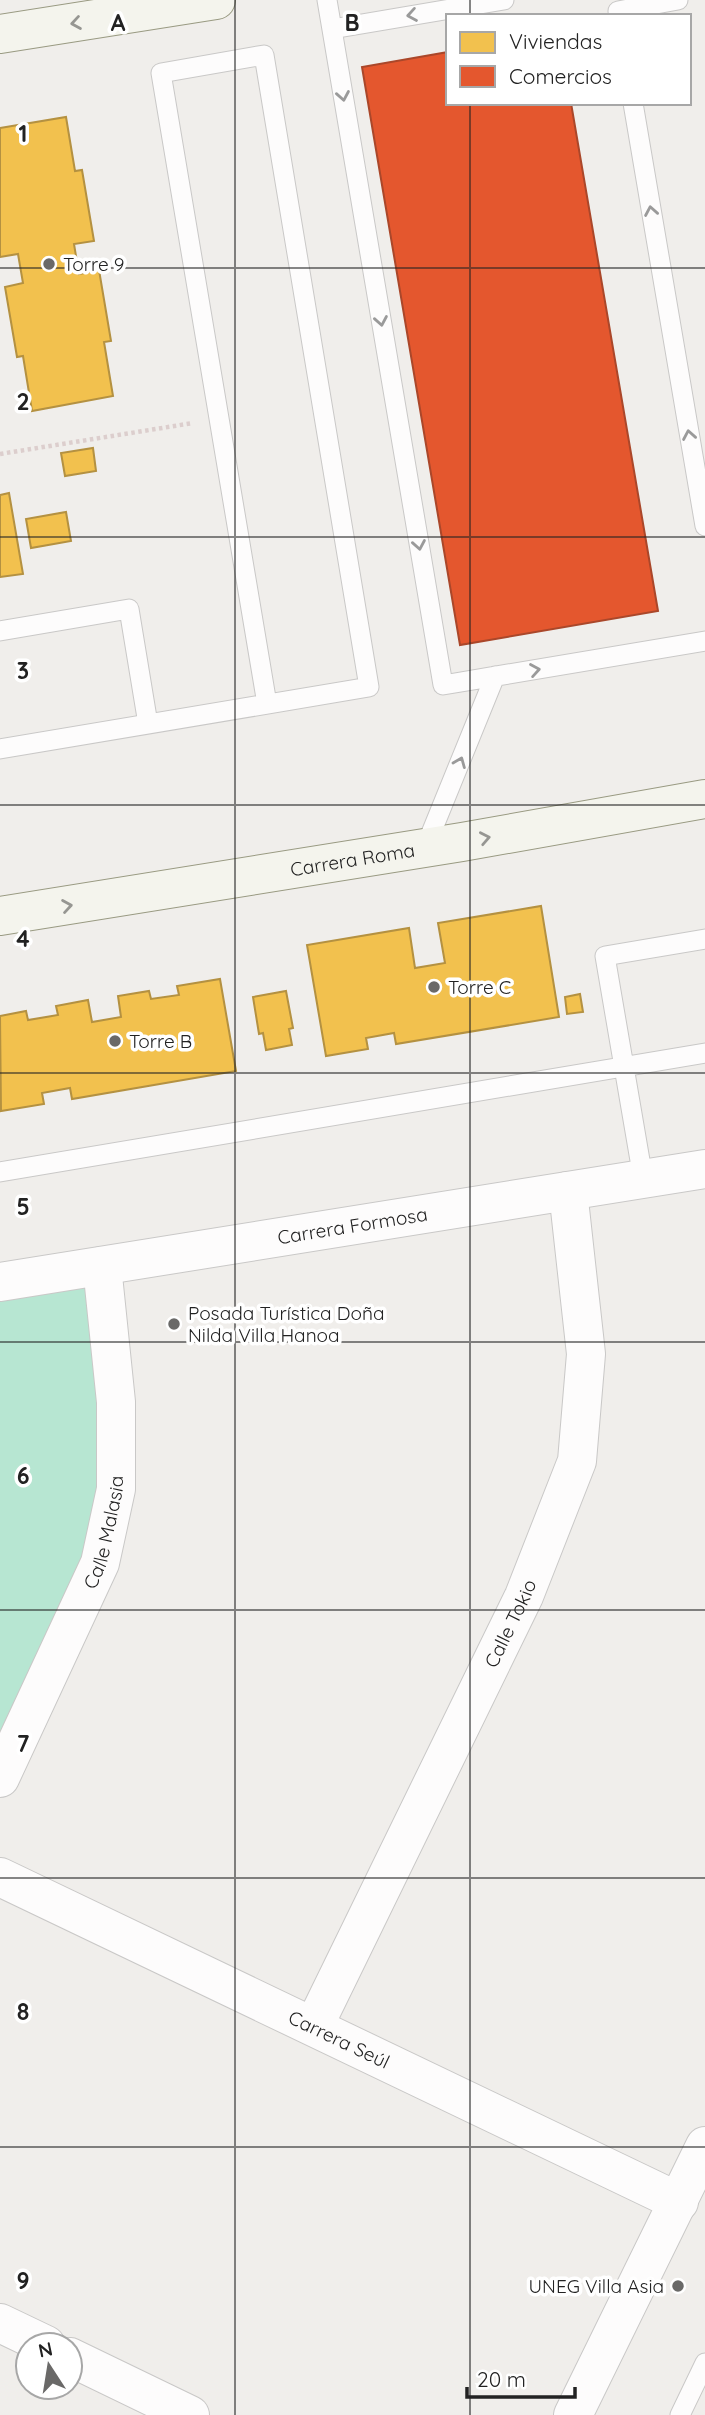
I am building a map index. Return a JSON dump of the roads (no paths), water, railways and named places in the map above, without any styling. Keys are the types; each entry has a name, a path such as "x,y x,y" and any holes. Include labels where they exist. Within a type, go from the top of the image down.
{"street":[{"path":"0,34 216,0"},
{"name":"Carrera Roma","path":"0,916 425,848 705,799"},
{"name":"Carrera Formosa","path":"0,1282 705,1169"},
{"name":"Calle Tokio","path":"314,2026 524,1596 577,1461 586,1354 568,1191"},
{"name":"Calle Malasia","path":"0,1778 100,1563 116,1489 116,1402 102,1266"},
{"name":"Carrera Seúl","path":"0,1877 679,2202"},
{"path":"573,2415 705,2146"},
{"path":"0,2323 17,2331"},
{"path":"84,2364 190,2415"}],"lane":[{"path":"327,0 443,685 705,641"},
{"path":"332,29 504,0"},
{"path":"617,9 678,0"},
{"path":"0,749 369,687 264,55 161,73 267,704"},
{"path":"633,105 705,526"},
{"path":"0,631 129,609 148,724"},
{"path":"425,848 495,677"},
{"path":"643,1178 605,956 705,939"},
{"path":"0,1172 705,1053"},
{"path":"680,2415 705,2363"}],"place":[{"name":"Torre 9","path":"49,264"},
{"name":"Torre C","path":"434,987"},
{"name":"Torre B","path":"115,1041"},
{"name":"Posada Turística Doña Nilda Villa Hanoa","path":"174,1324"},
{"name":"UNEG Villa Asia","path":"678,2286"}]}
